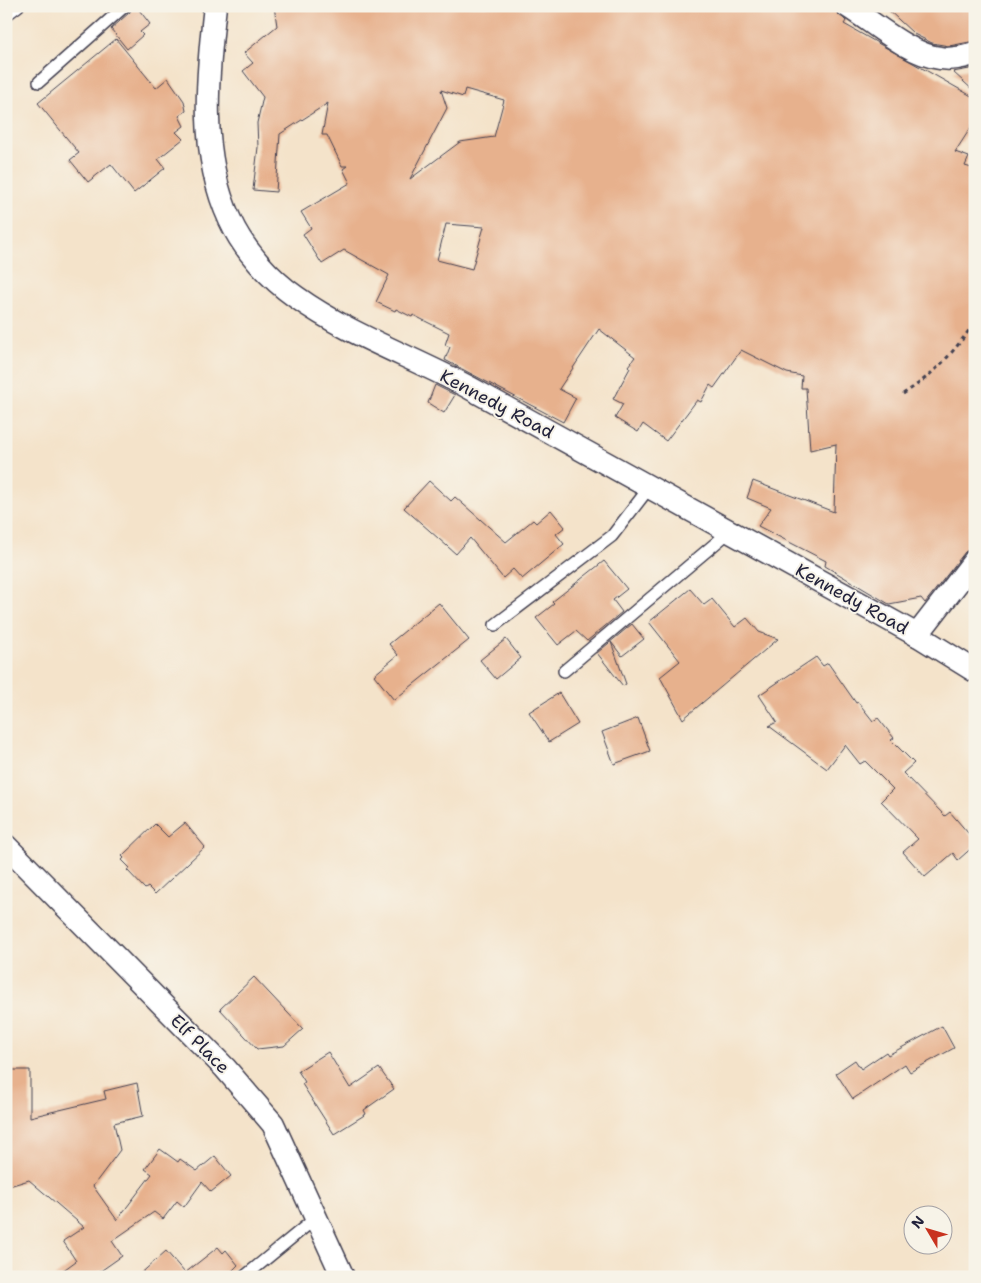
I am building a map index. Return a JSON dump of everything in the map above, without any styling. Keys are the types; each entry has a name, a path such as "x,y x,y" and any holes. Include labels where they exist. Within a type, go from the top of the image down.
{"street":[{"name":"Kennedy Road","path":"215,6 207,103 213,170 230,220 270,276 296,298 351,330 454,380 917,635 975,671"},
{"path":"847,6 908,45 929,56 952,59 975,54"},
{"path":"917,635 975,560"},
{"name":"Elf Place","path":"6,846 255,1102 273,1124 343,1277"}],"lane":[{"path":"6,16 18,6"},
{"path":"38,82 125,6"},
{"path":"495,625 612,536 649,488"},
{"path":"564,671 730,532"},
{"path":"244,1277 317,1217"}],"path":[{"path":"903,394 923,382 942,366 975,322"}],"building":[{"path":"132,6 136,6 150,24 140,32 143,35 127,49 111,29 130,12"},
{"path":"274,6 832,6 846,21 844,24 975,98 975,121 955,152 969,157 965,166 975,169 975,314 971,318 975,321 975,547 965,552 925,603 921,598 889,604 825,566 826,561 758,526 771,508 747,498 753,481 834,512 836,444 810,450 806,388 801,388 802,376 787,373 741,350 714,388 710,385 701,402 697,400 666,441 643,424 638,432 615,418 623,404 613,399 630,368 628,366 635,357 599,329 559,389 576,398 563,422 445,360 450,347 445,345 449,333 413,315 412,317 376,302 389,275 344,250 322,264 303,234 311,228 301,212 350,183 343,169 347,166 342,166 327,135 322,135 328,103 280,134 276,192 253,190 258,147 257,123 263,97 243,71 253,63 244,53 277,26","holes":["465,89 504,100 494,137 460,142 410,179 447,108 441,90 463,97","446,224 484,227 472,269 437,260"]},
{"path":"884,6 975,6 975,41 949,46 932,43 914,34"},
{"path":"116,39 156,88 168,78 184,101 186,111 179,116 184,126 176,132 183,139 158,159 165,168 134,193 111,164 88,182 70,160 79,153 38,103"},
{"path":"975,68 975,92 953,72"},
{"path":"435,385 455,395 444,413 428,403"},
{"path":"429,481 451,501 455,497 506,542 533,520 536,523 551,510 565,527 556,534 564,544 522,579 513,569 503,578 470,538 456,554 404,508"},
{"path":"604,561 627,589 613,600 622,612 587,641 576,631 558,645 536,618 554,604 552,602"},
{"path":"690,589 704,605 712,599 735,627 747,618 759,632 778,639 683,719 660,677 680,661 649,622"},
{"path":"439,603 469,640 394,700 374,675 398,655 389,644"},
{"path":"632,624 644,639 622,656 611,642 626,684 623,686 597,653"},
{"path":"506,639 521,658 496,679 480,660"},
{"path":"816,657 823,666 828,663 856,703 858,702 873,721 878,718 894,738 891,740 914,763 903,773 945,816 950,812 975,841 975,845 958,860 953,853 925,877 903,852 918,839 881,801 893,789 865,761 860,764 845,745 827,769 769,726 777,722 759,695"},
{"path":"559,693 578,724 549,742 529,712"},
{"path":"638,718 650,751 614,764 602,732"},
{"path":"185,823 205,847 155,894 148,887 145,889 127,870 130,868 122,860 124,858 122,856 155,824 168,837"},
{"path":"254,977 303,1029 284,1046 257,1049 220,1009"},
{"path":"942,1026 954,1048 910,1072 905,1064 853,1099 836,1073 855,1060 861,1069 886,1052 888,1055"},
{"path":"328,1052 350,1088 379,1068 394,1089 364,1110 366,1114 334,1134 302,1084 305,1082 298,1071"},
{"path":"6,1070 30,1070 30,1117 106,1099 104,1091 137,1083 143,1116 114,1123 120,1150 93,1186 117,1220 152,1174 145,1169 160,1149 178,1162 180,1159 197,1171 215,1156 231,1176 211,1192 202,1182 184,1207 177,1201 163,1219 154,1212 112,1241 122,1256 92,1277 54,1277 76,1261 63,1241 84,1227 29,1180 6,1187"},
{"path":"218,1247 223,1253 226,1250 238,1265 226,1277 137,1277 166,1251 185,1273"}]}
